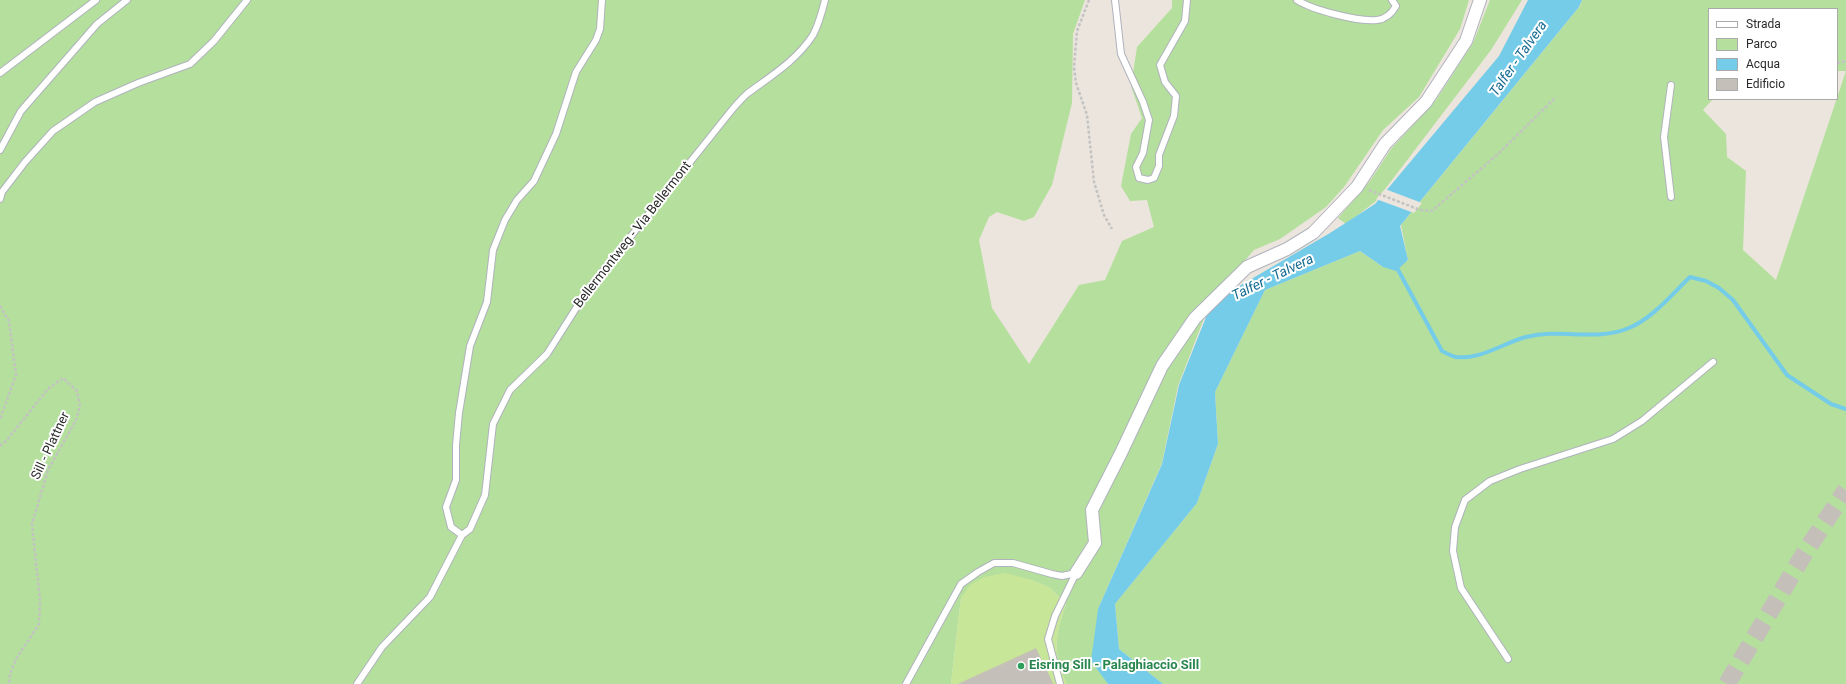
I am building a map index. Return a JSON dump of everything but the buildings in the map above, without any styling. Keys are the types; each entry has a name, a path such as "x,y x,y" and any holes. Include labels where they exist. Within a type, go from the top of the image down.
{"street":[{"path":"1076,573 1095,543 1092,510 1162,366 1195,318 1247,267 1287,248 1313,233 1357,187 1385,144 1426,102 1466,41 1480,0"}],"lane":[{"path":"0,73 96,0"},
{"path":"0,150 21,111 96,24 127,0"},
{"path":"0,199 2,192 25,162 53,131 95,102 138,83 190,64 214,41 247,0"},
{"path":"462,534 450,527 446,507 456,480 456,445 459,413 467,362 470,346 487,302 493,250 505,220 517,200 534,181 556,134 576,72 596,40 600,29 602,0"},
{"name":"Bellermontweg - Via Bellermont","path":"357,684 382,647 430,597 462,534 470,529 485,495 493,424 510,390 547,354 587,291 731,111 747,94 773,76 800,52 813,35 821,17 825,0"},
{"path":"1115,0 1120,54 1143,102 1149,120 1143,153 1136,167 1139,178 1148,180 1154,178 1159,166 1159,155 1174,116 1176,96 1165,82 1160,65 1176,39 1184,21 1187,0"},
{"path":"1297,0 1332,13 1360,19 1378,20 1391,15 1396,6 1392,0"},
{"path":"1670,197 1664,137 1671,85"},
{"path":"1508,659 1462,588 1453,551 1455,526 1465,500 1490,482 1508,474 1613,439 1642,421 1713,362"},
{"path":"906,684 961,584 978,572 994,563 1013,563 1062,576 1076,573"},
{"path":"1060,684 1048,639 1055,616 1076,573"}],"path":[{"path":"1089,0 1077,31 1074,66 1076,83 1087,115 1094,182 1104,215 1112,229"},
{"path":"1357,187 1420,210 1432,211 1498,154 1556,97"},
{"path":"0,306 9,321 16,375 0,419"},
{"name":"Sill - Plattner","path":"0,446 6,441 48,389 63,378 77,391 80,406 76,420 48,470 32,524 40,601 39,624 16,659 10,674 9,684"}],"green space":[{"path":"0,0 1085,0 1073,34 1072,103 1052,185 1034,217 1024,221 997,212 989,217 979,240 992,308 1029,364 1079,285 1105,280 1122,241 1154,227 1147,200 1130,201 1121,186 1131,134 1142,118 1131,86 1137,47 1172,8 1172,0 1469,0 1460,29 1419,97 1383,130 1344,187 1326,207 1280,239 1254,250 1211,300 1178,386 1162,463 1098,609 1108,684 1067,684 1062,673 1057,654 1059,625 1066,604 1050,588 1032,580 961,598 951,684 0,684"},
{"path":"1490,0 1522,0 1491,50 1376,201 1346,224 1338,218 1370,181 1391,149 1436,100 1473,43"},
{"path":"1582,0 1846,0 1846,71 1846,684 1163,684 1119,649 1115,604 1197,503 1218,444 1215,392 1265,290 1360,251 1383,267 1408,261 1401,225 1580,6","holes":["1708,8 1838,8 1838,71 1846,71 1838,95 1838,100 1836,100 1776,280 1743,250 1746,171 1727,157 1726,134 1703,110 1712,100 1708,100"]},
{"path":"1005,573 1032,580 1050,588 1066,604 1059,625 1057,654 1062,673 1067,684 951,684 961,598 970,585 984,577"}],"water":[{"name":"Talfer - Talvera","path":"1528,0 1582,0 1579,7 1400,226 1408,260 1396,271 1383,267 1360,251 1265,290 1215,392 1218,444 1197,503 1115,604 1119,649 1163,684 1108,684 1091,661 1098,609 1162,464 1179,385 1212,302 1330,233 1375,204 1499,56"}],"pier":[{"path":"1385,189 1422,203 1414,213 1376,199"}],"waterway":[{"path":"1396,266 1442,351 1456,357 1483,354 1526,337 1552,334 1591,335 1616,332 1638,324 1662,305 1690,277 1706,281 1719,288 1733,300 1787,375 1831,404 1846,409"}],"tunnel":[{"path":"1727,684 1804,554 1846,490"}],"place":[{"name":"Eisring Sill - Palaghiaccio Sill","path":"1021,666"}]}
